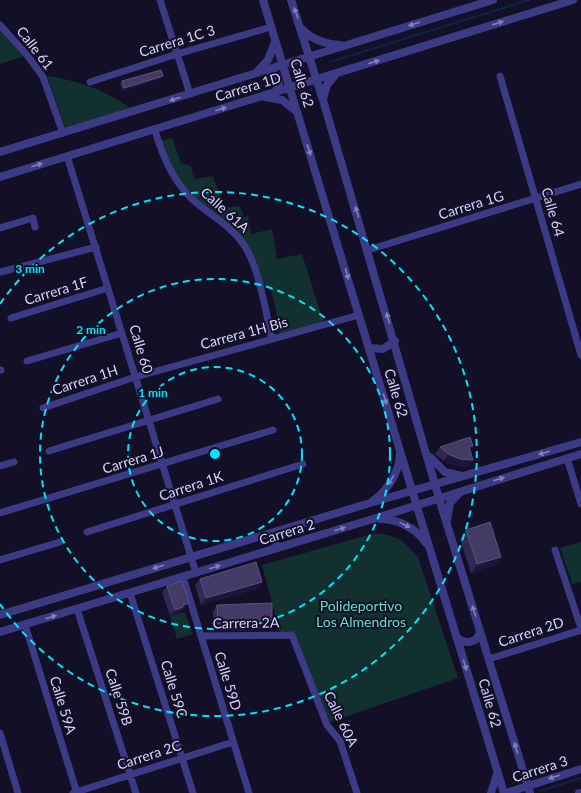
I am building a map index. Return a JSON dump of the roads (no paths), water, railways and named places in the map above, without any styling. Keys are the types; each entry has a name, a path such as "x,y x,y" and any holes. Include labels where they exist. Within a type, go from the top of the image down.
{"street":[{"path":"160,0 190,94"},
{"name":"Calle 62","path":"263,0 370,348 497,773 505,793"},
{"name":"Calle 62","path":"291,0 301,27 368,250 439,498 529,789"},
{"name":"Carrera 1D","path":"0,152 493,0"},
{"name":"Carrera 1D","path":"0,177 573,0"},
{"name":"Calle 61","path":"0,26 27,56 43,77 63,133"},
{"name":"Carrera 1C 3","path":"90,82 177,54 271,27"},
{"path":"301,27 317,40 328,44 346,45"},
{"path":"253,75 268,60 276,40"},
{"path":"266,71 271,71 278,77 279,86 273,93"},
{"path":"323,100 327,85 337,73"},
{"name":"Calle 64","path":"500,76 581,355"},
{"path":"262,96 282,100 298,113"},
{"name":"Calle 61A","path":"155,130 165,161 174,178 192,198 224,223 240,239 247,250 252,262 272,339"},
{"name":"Calle 60","path":"66,156 96,247 196,573"},
{"name":"Carrera 1G","path":"368,250 581,184"},
{"path":"0,228 33,218 35,227"},
{"path":"1,272 96,247"},
{"name":"Carrera 1F","path":"11,318 108,288"},
{"name":"Carrera 1H Bis","path":"136,377 359,315"},
{"path":"27,361 122,333"},
{"path":"370,348 383,349 395,341"},
{"name":"Carrera 1H","path":"43,408 136,377"},
{"path":"49,451 218,399"},
{"name":"Carrera 1J","path":"0,514 273,430"},
{"name":"Carrera 2","path":"0,615 370,503 581,442"},
{"path":"370,503 382,493 392,480 398,466 400,450"},
{"path":"426,450 433,462 439,468 452,474 466,476"},
{"name":"Carrera 2","path":"0,632 373,520 462,490 581,454"},
{"path":"567,458 581,504"},
{"path":"0,466 14,462"},
{"name":"Carrera 1K","path":"87,532 303,464"},
{"path":"448,525 450,503 462,490"},
{"path":"373,520 387,520 401,523 417,533 429,547"},
{"path":"272,533 277,548"},
{"path":"0,560 60,542"},
{"path":"555,550 581,629"},
{"name":"Calle 59D","path":"183,577 249,793"},
{"name":"Calle 59C","path":"130,593 193,793"},
{"name":"Calle 59B","path":"77,609 136,793"},
{"name":"Calle 59A","path":"25,625 76,793"},
{"name":"Carrera 2D","path":"489,659 581,629"},
{"path":"456,635 460,640 470,642 476,639 480,630"},
{"name":"Carrera 2A","path":"201,636 292,635"},
{"name":"Calle 60A","path":"292,635 326,725 340,741 357,793"},
{"path":"0,733 3,756 18,793"},
{"name":"Carrera 2C","path":"76,793 233,742"},
{"name":"Carrera 3","path":"505,793 529,789 581,769"},
{"path":"490,793 497,773"}],"waterway":[{"path":"330,62 529,0"},
{"path":"541,791 581,778"}],"park label":[{"name":"Polideportivo Los Almendros","path":"361,614"}]}
